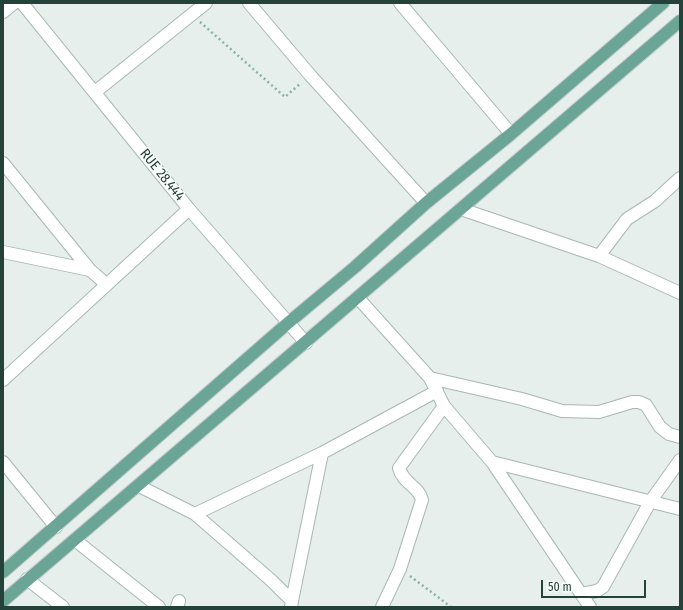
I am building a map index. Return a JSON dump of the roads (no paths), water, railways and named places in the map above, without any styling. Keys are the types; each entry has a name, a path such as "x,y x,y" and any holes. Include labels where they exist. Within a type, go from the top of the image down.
{"main road":[{"path":"3,572 288,323 355,267 426,203 510,134 659,4"},
{"path":"3,601 306,343 680,21"}],"street":[{"path":"3,12 14,3"},
{"name":"RUE 28.444","path":"22,3 189,209 306,343"},
{"path":"95,92 206,3"},
{"path":"249,3 310,75 426,203"},
{"path":"400,3 510,134"},
{"path":"3,163 90,270 106,284"},
{"path":"599,256 627,220 655,201 680,178"},
{"path":"3,380 189,209"},
{"path":"461,209 599,256 680,294"},
{"path":"3,252 90,270"},
{"path":"358,298 430,378 444,406 492,462 590,607"},
{"path":"430,378 522,399 562,410 599,412 632,402 639,402 646,405 660,427 669,434 680,437"},
{"path":"195,514 322,453 437,391"},
{"path":"382,607 400,569 422,500 420,494 403,480 399,468 444,406"},
{"path":"292,604 322,453"},
{"path":"581,594 603,587 650,502 680,460"},
{"path":"3,462 56,527"},
{"path":"492,462 680,510"},
{"path":"139,486 195,514 272,581 292,604"},
{"path":"74,540 160,607"},
{"path":"27,579 63,607"}]}
